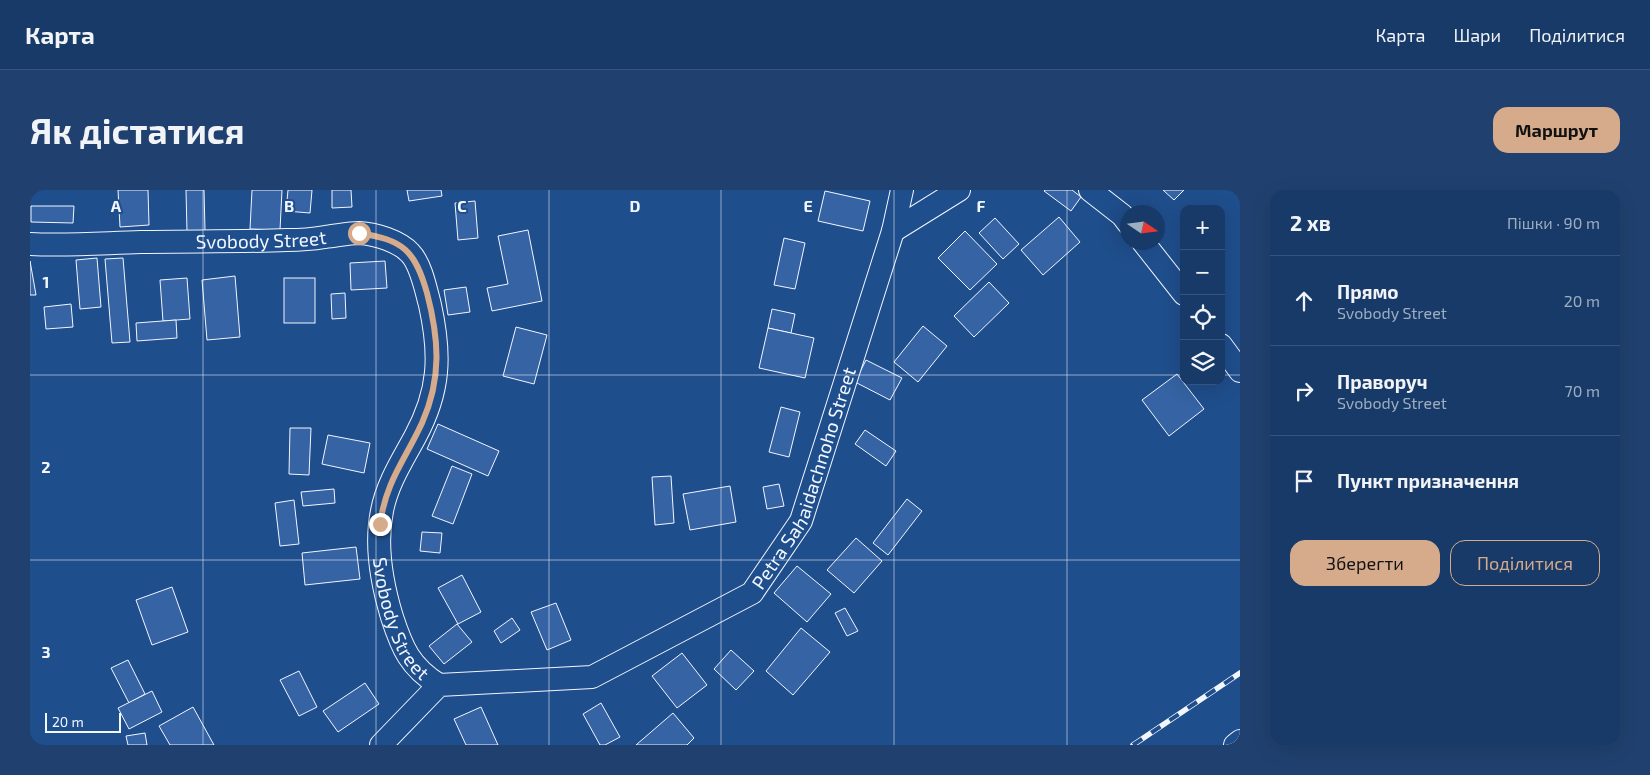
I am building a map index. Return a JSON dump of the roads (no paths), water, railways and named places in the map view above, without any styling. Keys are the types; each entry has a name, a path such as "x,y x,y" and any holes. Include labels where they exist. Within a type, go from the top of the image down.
{"street":[{"name":"Petra Sahaidachnoho Street","path":"438,686 592,678 752,593 801,521 893,231 902,190"},
{"path":"893,231 960,190"},
{"path":"1090,190 1120,213"},
{"name":"Svobody Street","path":"30,244 289,240 359,233 389,240 410,253 423,280 434,323 437,351 436,378 422,422 396,471 386,497 380,524 380,552 384,582 399,639 413,665 438,686"},
{"path":"1149,250 1180,289"},
{"path":"1225,350 1240,371"},
{"path":"381,745 438,686"},
{"path":"1235,745 1240,742"}],"railway":[{"path":"1133,745 1240,673"}]}
